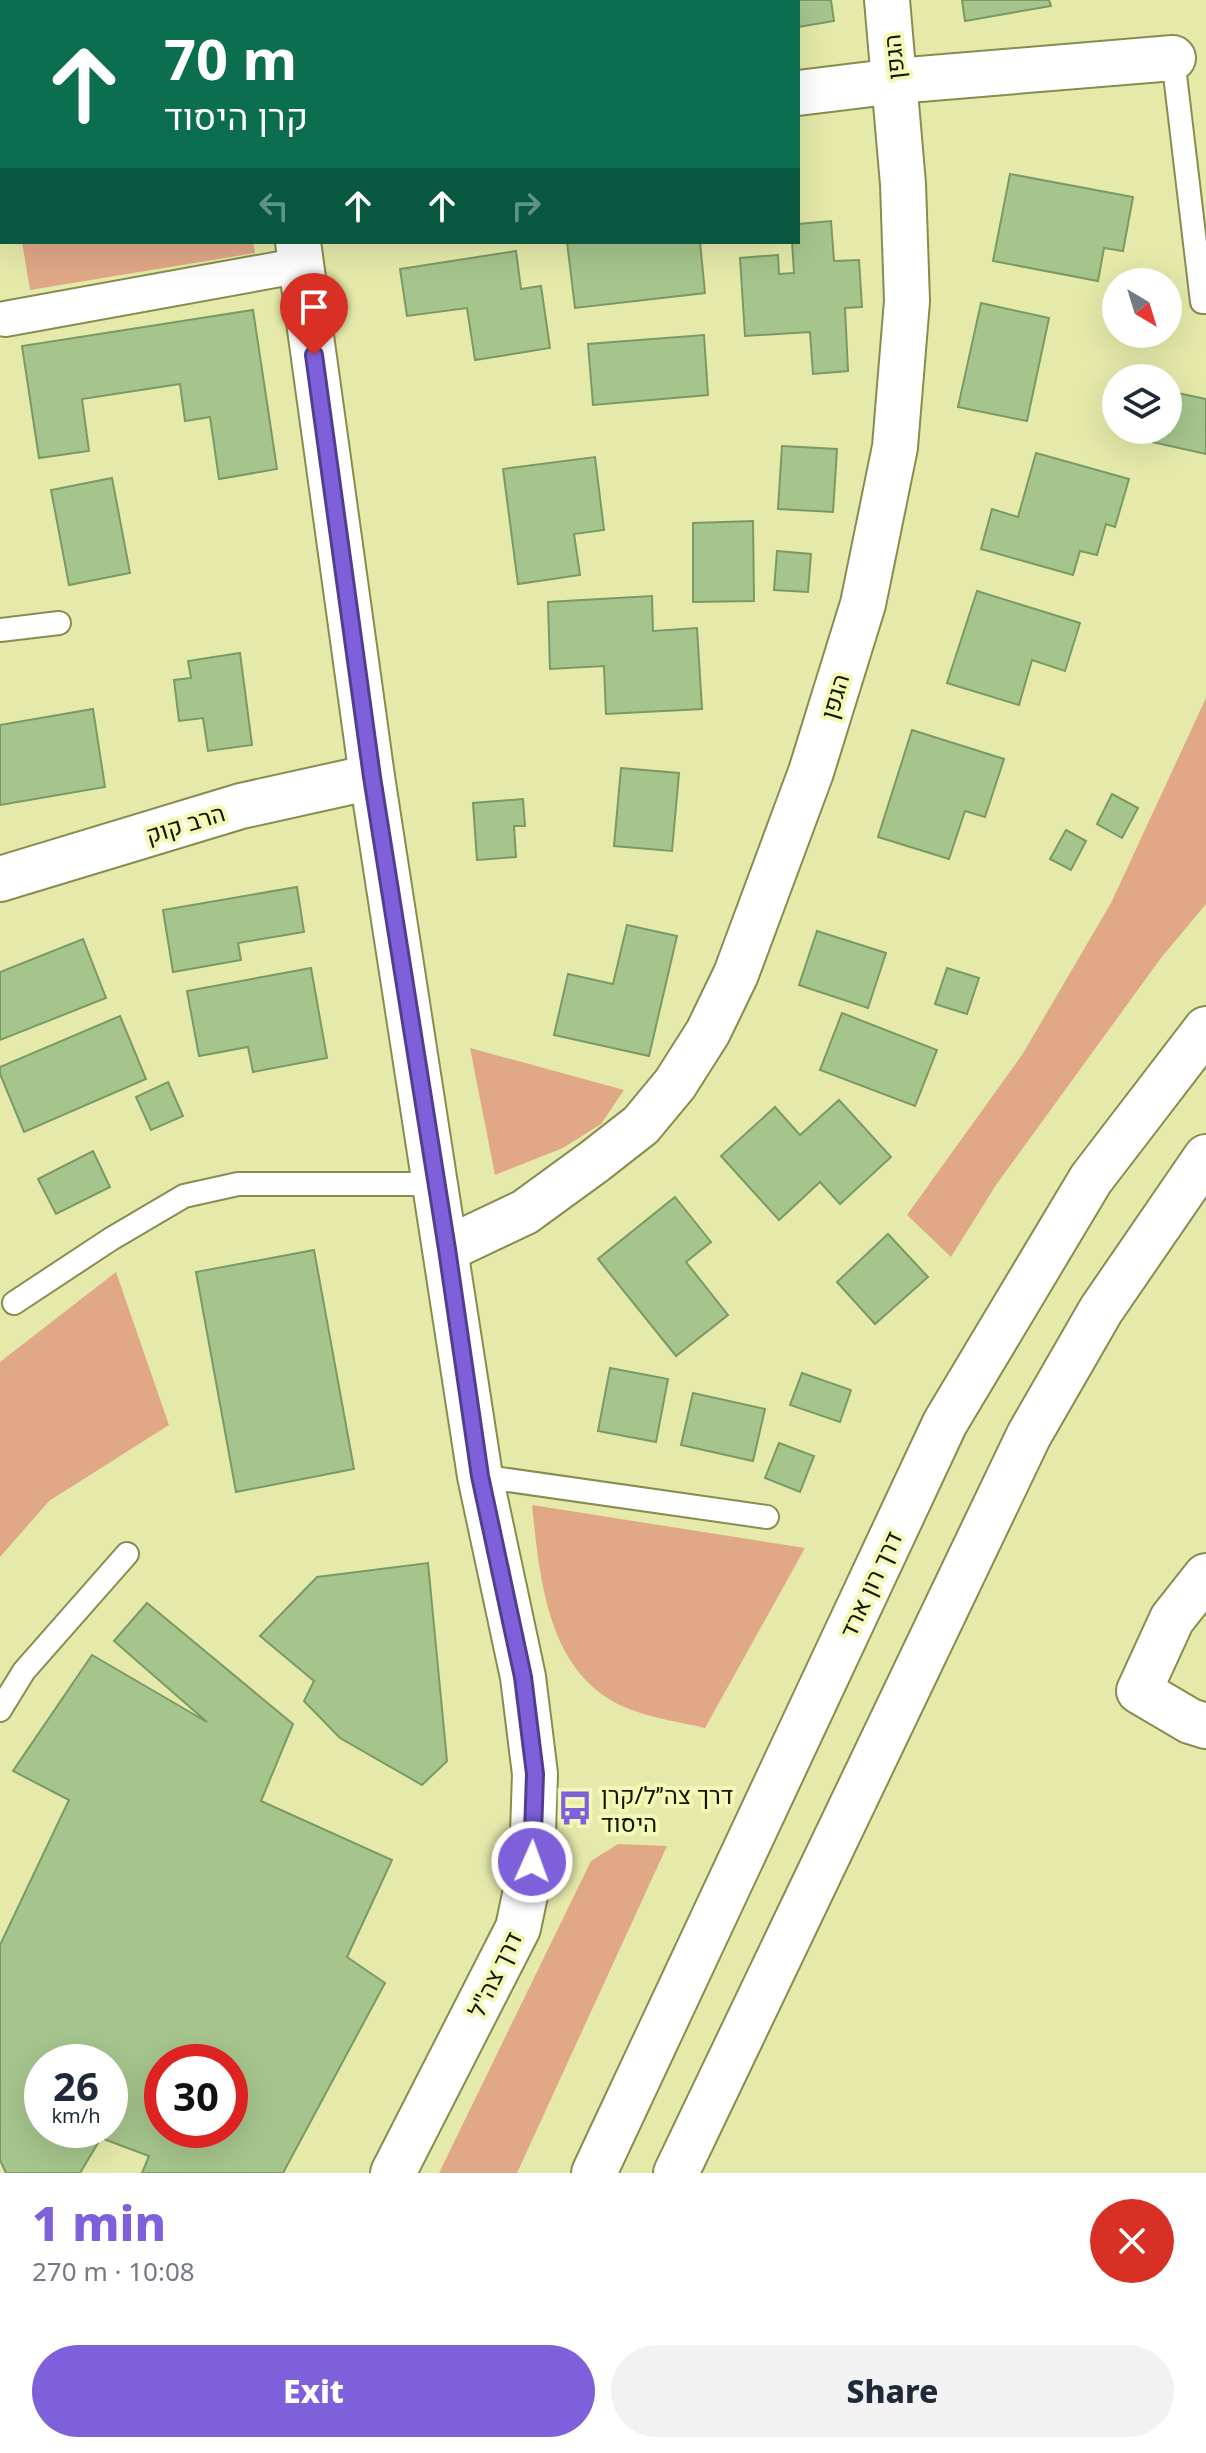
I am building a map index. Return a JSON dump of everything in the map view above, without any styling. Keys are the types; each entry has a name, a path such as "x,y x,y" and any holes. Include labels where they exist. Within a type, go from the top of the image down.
{"street":[{"name":"הגפן","path":"447,1249 525,1212 641,1125 675,1084 708,1032 736,974 811,772 859,618 895,447 907,301 896,81 887,0"},
{"path":"800,93 896,81 1173,58"},
{"path":"5,319 300,253"},
{"name":"דרך צה\"ל","path":"300,253 372,777 480,1476 523,1677 535,1774 532,1862 518,1928 393,2173"},
{"name":"הרב קוק","path":"0,879 241,806 372,777"},
{"name":"דרך רון ארד","path":"594,2173 945,1423 1091,1179 1206,1029"},
{"path":"676,2173 1029,1435 1101,1310 1206,1157"},
{"path":"1206,1576 1172,1619 1139,1691 1190,1721 1206,1726"}],"lane":[{"path":"1173,58 1202,302 1206,302"},
{"path":"0,630 59,623"},
{"path":"14,1303 111,1239 184,1196 238,1184 437,1184"},
{"path":"480,1476 767,1517"},
{"path":"0,1710 24,1671 127,1554"}],"shaded area":[{"path":"22,244 253,244 255,253 30,290"},
{"path":"1206,698 1206,904 1161,958 996,1185 951,1257 907,1215 1022,1055 1111,903"},
{"path":"470,1048 624,1090 601,1124 563,1148 495,1175"},
{"path":"116,1272 169,1425 49,1501 0,1557 0,1362"},
{"path":"532,1505 805,1548 705,1728 632,1710 604,1696 582,1676 566,1652 545,1595"},
{"path":"618,1844 667,1846 517,2173 439,2173 591,1861"}],"building":[{"path":"800,0 831,0 834,21 800,27"},
{"path":"962,0 1049,0 1051,6 965,21"},
{"path":"1010,174 1133,197 1123,251 1104,248 1098,281 993,261"},
{"path":"831,221 834,261 859,260 862,307 845,308 848,371 813,374 810,332 745,336 740,258 778,255 779,274 794,273 792,244 800,244 800,224"},
{"path":"567,244 700,244 705,293 575,308"},
{"path":"516,251 521,289 541,286 550,348 475,360 467,308 407,316 400,269"},
{"path":"981,303 1049,318 1027,421 958,407"},
{"path":"253,310 277,469 219,479 210,417 185,421 180,384 82,399 89,451 39,458 22,346"},
{"path":"704,335 708,395 593,405 588,344"},
{"path":"1182,394 1206,399 1206,454 1161,444 1182,444"},
{"path":"782,446 837,449 833,512 778,509"},
{"path":"1036,453 1129,479 1115,527 1106,524 1097,555 1080,551 1073,575 981,549 992,509 1018,517"},
{"path":"595,457 604,530 574,534 580,575 518,584 503,469"},
{"path":"112,478 130,573 69,585 51,490"},
{"path":"753,521 754,601 693,602 693,523"},
{"path":"777,551 811,554 808,592 774,590"},
{"path":"977,591 1080,623 1065,671 1032,660 1019,705 947,683"},
{"path":"652,596 653,631 697,628 702,709 606,714 604,666 550,669 548,602"},
{"path":"240,653 252,745 208,751 203,718 179,721 174,680 191,678 188,661"},
{"path":"93,709 105,787 0,805 0,725"},
{"path":"912,730 1004,759 985,817 965,811 949,859 878,837"},
{"path":"621,768 679,773 672,851 614,846"},
{"path":"1112,794 1138,808 1122,838 1097,824"},
{"path":"523,799 525,826 514,826 516,857 477,860 473,803"},
{"path":"1066,830 1086,841 1071,870 1050,859"},
{"path":"297,887 304,932 238,943 241,960 173,972 163,910"},
{"path":"627,925 677,936 649,1056 554,1035 568,974 613,984"},
{"path":"817,931 886,953 868,1008 799,985"},
{"path":"83,939 106,998 0,1040 0,972"},
{"path":"311,968 327,1058 253,1072 248,1047 199,1056 187,991"},
{"path":"947,968 979,978 967,1014 935,1004"},
{"path":"842,1013 937,1050 915,1106 820,1070"},
{"path":"120,1016 146,1079 24,1132 0,1074 0,1067"},
{"path":"168,1082 183,1116 151,1130 136,1097"},
{"path":"839,1100 891,1157 840,1204 820,1182 779,1220 721,1156 775,1107 800,1135"},
{"path":"93,1151 110,1187 56,1214 38,1179"},
{"path":"675,1197 711,1242 686,1262 728,1315 676,1356 598,1259"},
{"path":"888,1234 928,1277 875,1324 837,1282"},
{"path":"314,1250 354,1469 236,1492 196,1272"},
{"path":"610,1368 668,1379 656,1442 598,1431"},
{"path":"802,1373 851,1390 840,1422 790,1405"},
{"path":"693,1393 765,1409 753,1461 681,1445"},
{"path":"779,1443 814,1456 800,1492 765,1478"},
{"path":"428,1563 447,1761 422,1785 340,1738 304,1701 314,1681 260,1636 317,1577"},
{"path":"147,1603 293,1724 261,1801 392,1860 347,1957 385,1983 283,2173 142,2173 149,2156 128,2148 128,2044 24,2044 24,2148 95,2148 80,2173 6,2173 0,2160 0,1945 69,1800 13,1771 92,1655 207,1722 114,1641"}],"place":[{"name":"דרך צה״ל/קרן היסוד","path":"575,1808"}],"route":[{"path":"314,355 372,777 480,1476 523,1677 535,1774 532,1862"}]}
